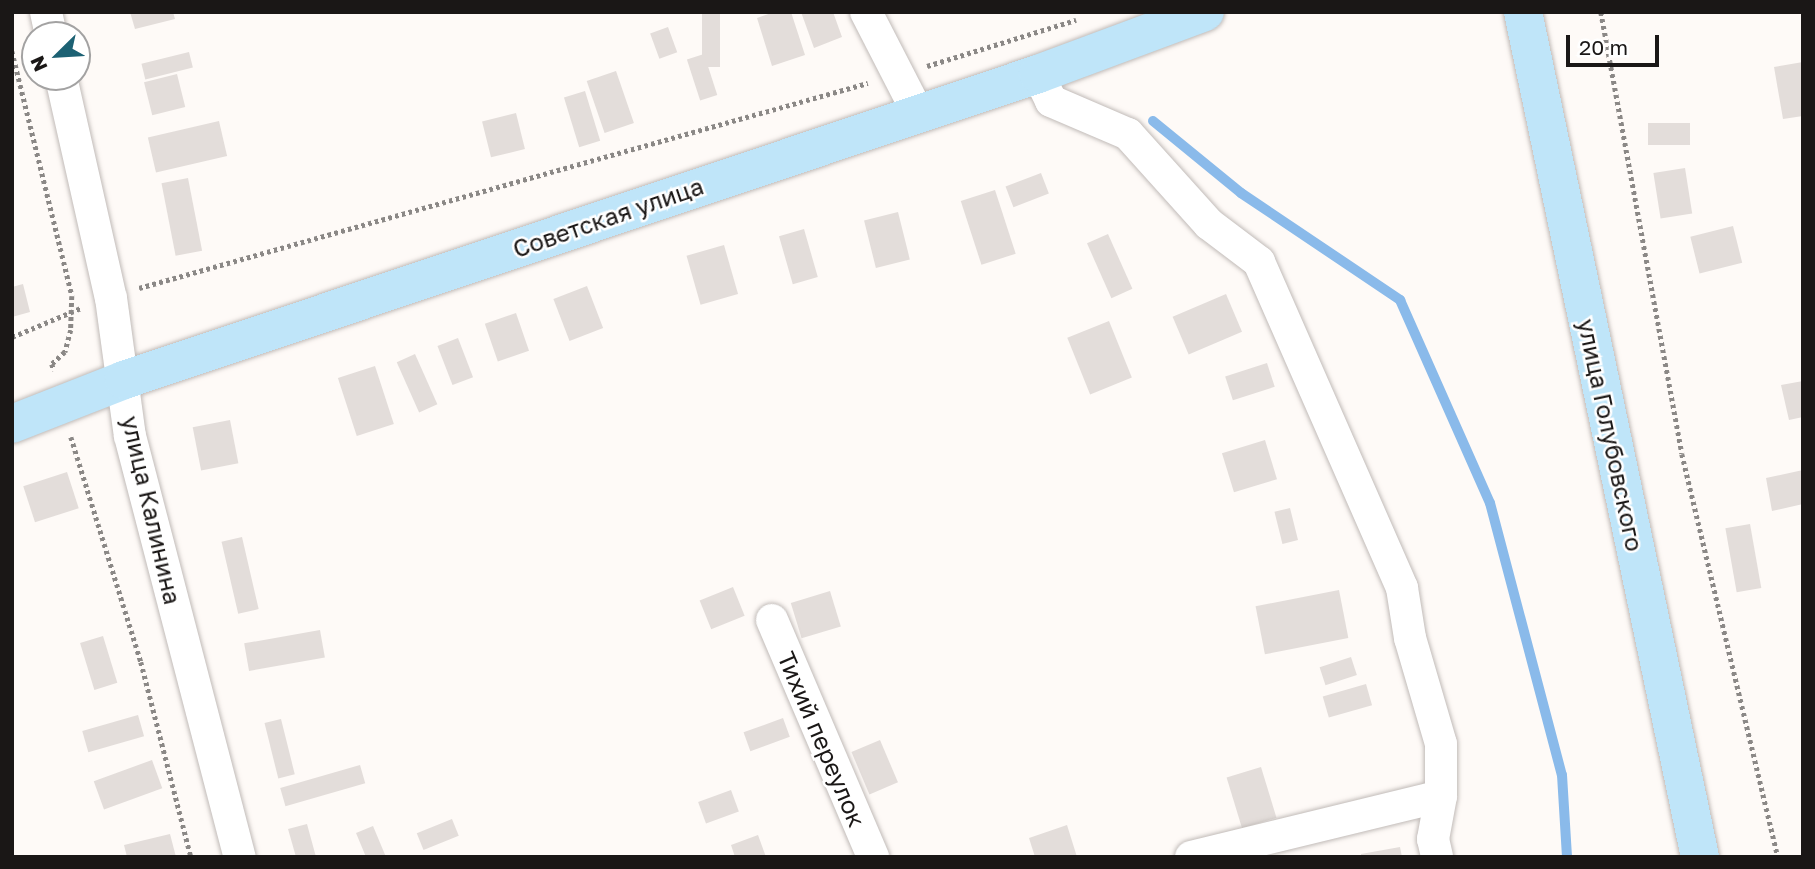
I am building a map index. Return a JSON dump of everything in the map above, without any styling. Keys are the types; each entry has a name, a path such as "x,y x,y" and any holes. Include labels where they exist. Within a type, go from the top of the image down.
{"street":[{"path":"866,12 918,113"},
{"name":"Советская улица","path":"12,424 124,380 1038,74 1205,12"},
{"name":"улица Голубовского","path":"1523,12 1700,857"},
{"path":"1038,74 1051,101 1128,134 1209,224 1259,262 1402,587 1410,638 1441,744 1441,796 1435,848"},
{"name":"улица Калинина","path":"64,91 111,298 130,436 240,857"},
{"name":"Тихий переулок","path":"772,621 873,857"},
{"path":"1191,857 1441,796"},
{"path":"1387,810 1435,848"}],"path":[{"path":"1601,12 1682,454 1778,857"},
{"path":"12,337 111,298 898,74 1089,16"},
{"path":"12,51 69,284 71,312 65,352 52,364 141,662 191,857"}],"building":[{"path":"130,12 173,12 175,19 135,29"},
{"path":"702,12 720,12 720,67 702,67"},
{"path":"774,12 791,12 805,55 772,66 757,18"},
{"path":"801,12 833,12 842,37 814,48"},
{"path":"668,27 677,52 659,59 650,33"},
{"path":"189,52 193,68 145,79 141,64"},
{"path":"704,54 717,95 700,100 687,60"},
{"path":"1803,62 1803,116 1783,119 1774,67"},
{"path":"616,71 634,123 605,133 587,81"},
{"path":"177,74 185,107 152,115 144,82"},
{"path":"585,91 600,141 579,147 564,97"},
{"path":"516,113 525,149 491,157 482,121"},
{"path":"219,121 227,156 156,172 148,137"},
{"path":"1648,123 1690,123 1690,145 1648,145"},
{"path":"1685,168 1692,213 1661,218 1653,173"},
{"path":"1041,173 1049,194 1013,207 1006,187"},
{"path":"188,178 202,251 176,256 161,183"},
{"path":"995,190 1016,254 981,265 961,201"},
{"path":"898,212 910,260 876,268 864,220"},
{"path":"1733,226 1742,263 1700,274 1690,237"},
{"path":"804,229 818,277 793,284 779,236"},
{"path":"1108,234 1132,289 1111,298 1087,243"},
{"path":"724,245 738,294 701,305 687,256"},
{"path":"23,284 30,312 12,317 12,287"},
{"path":"587,286 603,328 570,341 553,299"},
{"path":"1226,294 1242,332 1189,354 1173,317"},
{"path":"516,313 529,351 498,362 485,324"},
{"path":"1109,321 1132,378 1090,394 1067,338"},
{"path":"458,338 473,377 453,385 437,346"},
{"path":"415,354 437,404 419,412 397,362"},
{"path":"1267,363 1275,387 1233,400 1225,377"},
{"path":"375,366 394,424 357,436 338,378"},
{"path":"1803,381 1803,417 1789,420 1781,385"},
{"path":"230,420 238,463 201,470 193,427"},
{"path":"1265,440 1277,479 1234,492 1222,453"},
{"path":"1803,470 1803,504 1772,511 1766,478"},
{"path":"67,472 79,508 35,522 23,486"},
{"path":"1290,508 1298,540 1282,544 1274,512"},
{"path":"1750,524 1761,588 1737,592 1725,528"},
{"path":"242,537 259,609 238,614 222,542"},
{"path":"733,587 745,616 711,629 700,600"},
{"path":"1339,590 1348,638 1265,654 1256,606"},
{"path":"830,591 841,626 802,638 791,603"},
{"path":"320,630 325,658 249,671 244,643"},
{"path":"103,636 117,683 94,690 80,643"},
{"path":"1351,657 1357,675 1325,685 1320,667"},
{"path":"1366,684 1372,705 1329,718 1323,696"},
{"path":"138,715 144,736 88,752 82,731"},
{"path":"783,718 790,737 750,751 744,732"},
{"path":"281,719 295,774 278,778 265,723"},
{"path":"880,740 898,782 869,794 851,752"},
{"path":"152,760 162,788 104,809 94,781"},
{"path":"360,765 365,783 285,806 280,788"},
{"path":"1261,767 1276,818 1242,828 1227,778"},
{"path":"731,790 739,812 706,824 698,802"},
{"path":"452,819 459,836 424,850 417,833"},
{"path":"307,824 316,857 296,857 288,829"},
{"path":"1067,825 1077,857 1035,857 1029,838"},
{"path":"373,826 386,857 366,857 356,833"},
{"path":"170,834 176,857 127,857 124,845"},
{"path":"758,835 766,857 735,857 731,845"},
{"path":"1400,847 1402,857 1361,857 1361,854"}],"waterway":[{"path":"1153,121 1241,193 1400,300 1490,503 1562,775 1567,857"}]}
